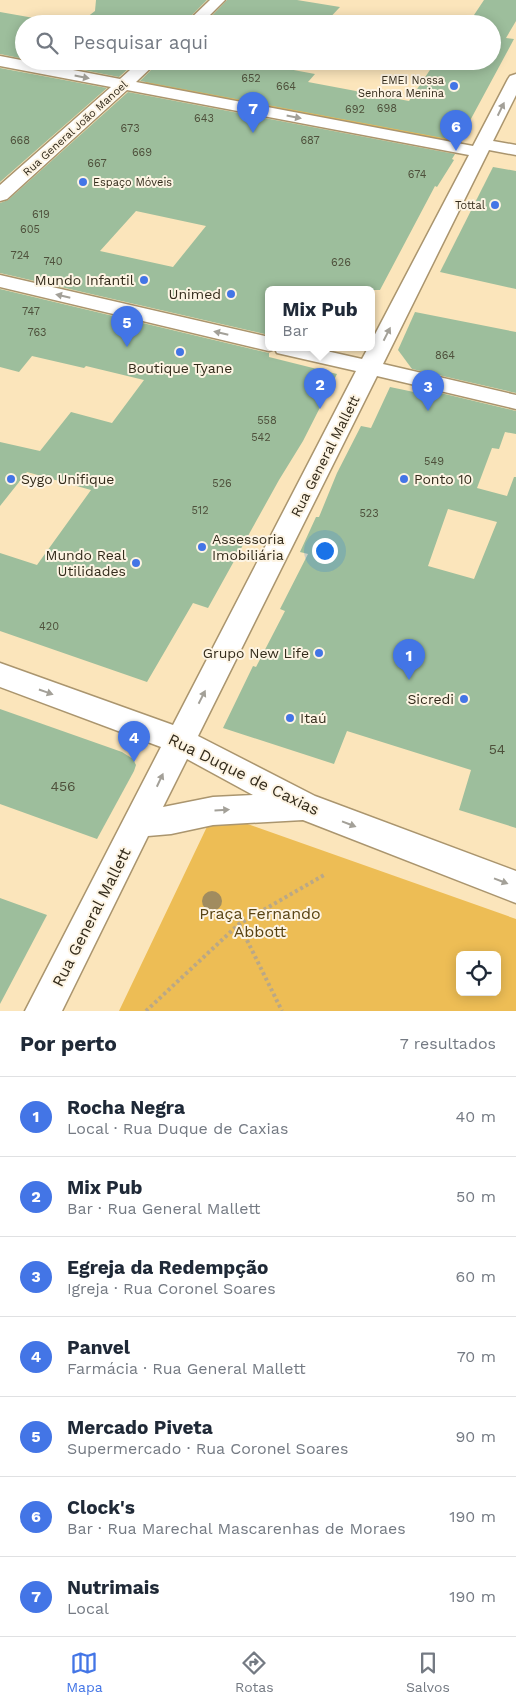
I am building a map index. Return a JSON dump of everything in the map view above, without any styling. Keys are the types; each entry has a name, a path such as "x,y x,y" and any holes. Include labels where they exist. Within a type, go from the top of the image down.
{"street":[{"path":"202,15 218,0"},
{"path":"0,49 15,52"},
{"path":"0,61 15,63"},
{"path":"65,70 130,79 516,150"},
{"path":"98,70 130,79"},
{"name":"Rua General João Manoel","path":"0,195 140,70"},
{"name":"Rua General Mallett","path":"43,1011 516,79"},
{"path":"0,281 265,343"},
{"path":"298,351 516,402"},
{"name":"Rua Duque de Caxias","path":"0,675 144,726 180,741 304,806 516,886"},
{"path":"139,823 170,820 212,811 304,806"}],"path":[{"path":"146,1011 239,924 326,874"},
{"path":"239,924 282,1011"}],"green space":[{"path":"148,80 454,137 451,142 144,84"},
{"name":"Praça Fernando Abbott","path":"214,812 516,919 516,1011 119,1011"}],"building":[{"path":"96,0 207,0 192,15 90,15 95,11"},
{"path":"227,0 297,0 340,7 332,15 213,15"},
{"path":"484,0 516,0 516,21 506,38 514,39 501,63 501,15 474,15"},
{"path":"0,12 17,15 15,15 15,57 0,54"},
{"path":"0,68 107,88 0,182"},
{"path":"83,70 127,70 119,77"},
{"path":"151,70 294,70 315,74 308,82 409,101 430,70 497,70 459,141 140,81"},
{"path":"128,92 455,154 452,159 454,160 437,187 435,186 380,290 375,290 375,286 265,286 265,334 0,273 0,203 8,200","holes":["136,211 206,226 173,267 100,251"]},
{"path":"493,167 516,171 516,289 440,272"},
{"path":"0,289 269,353 269,357 337,374 303,441 279,480 208,608 193,603 147,682 0,631 0,553 37,565 91,490 27,472 0,506 0,442 40,451 71,412 112,423 144,380 86,366 84,368 32,356 19,372 0,367"},
{"path":"415,312 516,332 516,393 412,369 398,350"},
{"path":"390,387 433,396 428,390 516,411 516,434 505,432 499,449 492,448 477,488 507,496 514,477 516,477 516,828 459,810 471,770 347,731 334,764 223,728 253,666 256,667 285,611 280,609 308,554 300,552 316,517 319,517 337,473 361,426 371,428","holes":["448,509 497,522 474,579 428,566"]},
{"path":"0,709 122,752 133,759 136,765 134,771 97,839 0,804"},
{"path":"0,898 47,915 0,1004"}],"place":[{"name":"EMEI Nossa Senhora Menina","path":"454,86"},
{"name":"Nutrimais","path":"253,133"},
{"name":"Clock's","path":"456,151"},
{"name":"Espaço Móveis","path":"83,182"},
{"name":"Tottal","path":"495,205"},
{"name":"Mundo Infantil","path":"144,280"},
{"name":"Unimed","path":"231,294"},
{"name":"Mercado Piveta","path":"127,347"},
{"name":"Boutique Tyane","path":"180,352"},
{"name":"Mix Pub","path":"320,409"},
{"name":"Egreja da Redempção","path":"428,411"},
{"name":"Sygo Unifique","path":"11,479"},
{"name":"Ponto 10","path":"404,479"},
{"name":"Assessoria Imobiliária","path":"202,547"},
{"name":"Mundo Real Utilidades","path":"136,563"},
{"name":"Grupo New Life","path":"319,653"},
{"name":"Rocha Negra","path":"409,680"},
{"name":"Sicredi","path":"464,699"},
{"name":"Itaú","path":"290,718"},
{"name":"Panvel","path":"134,762"}]}
